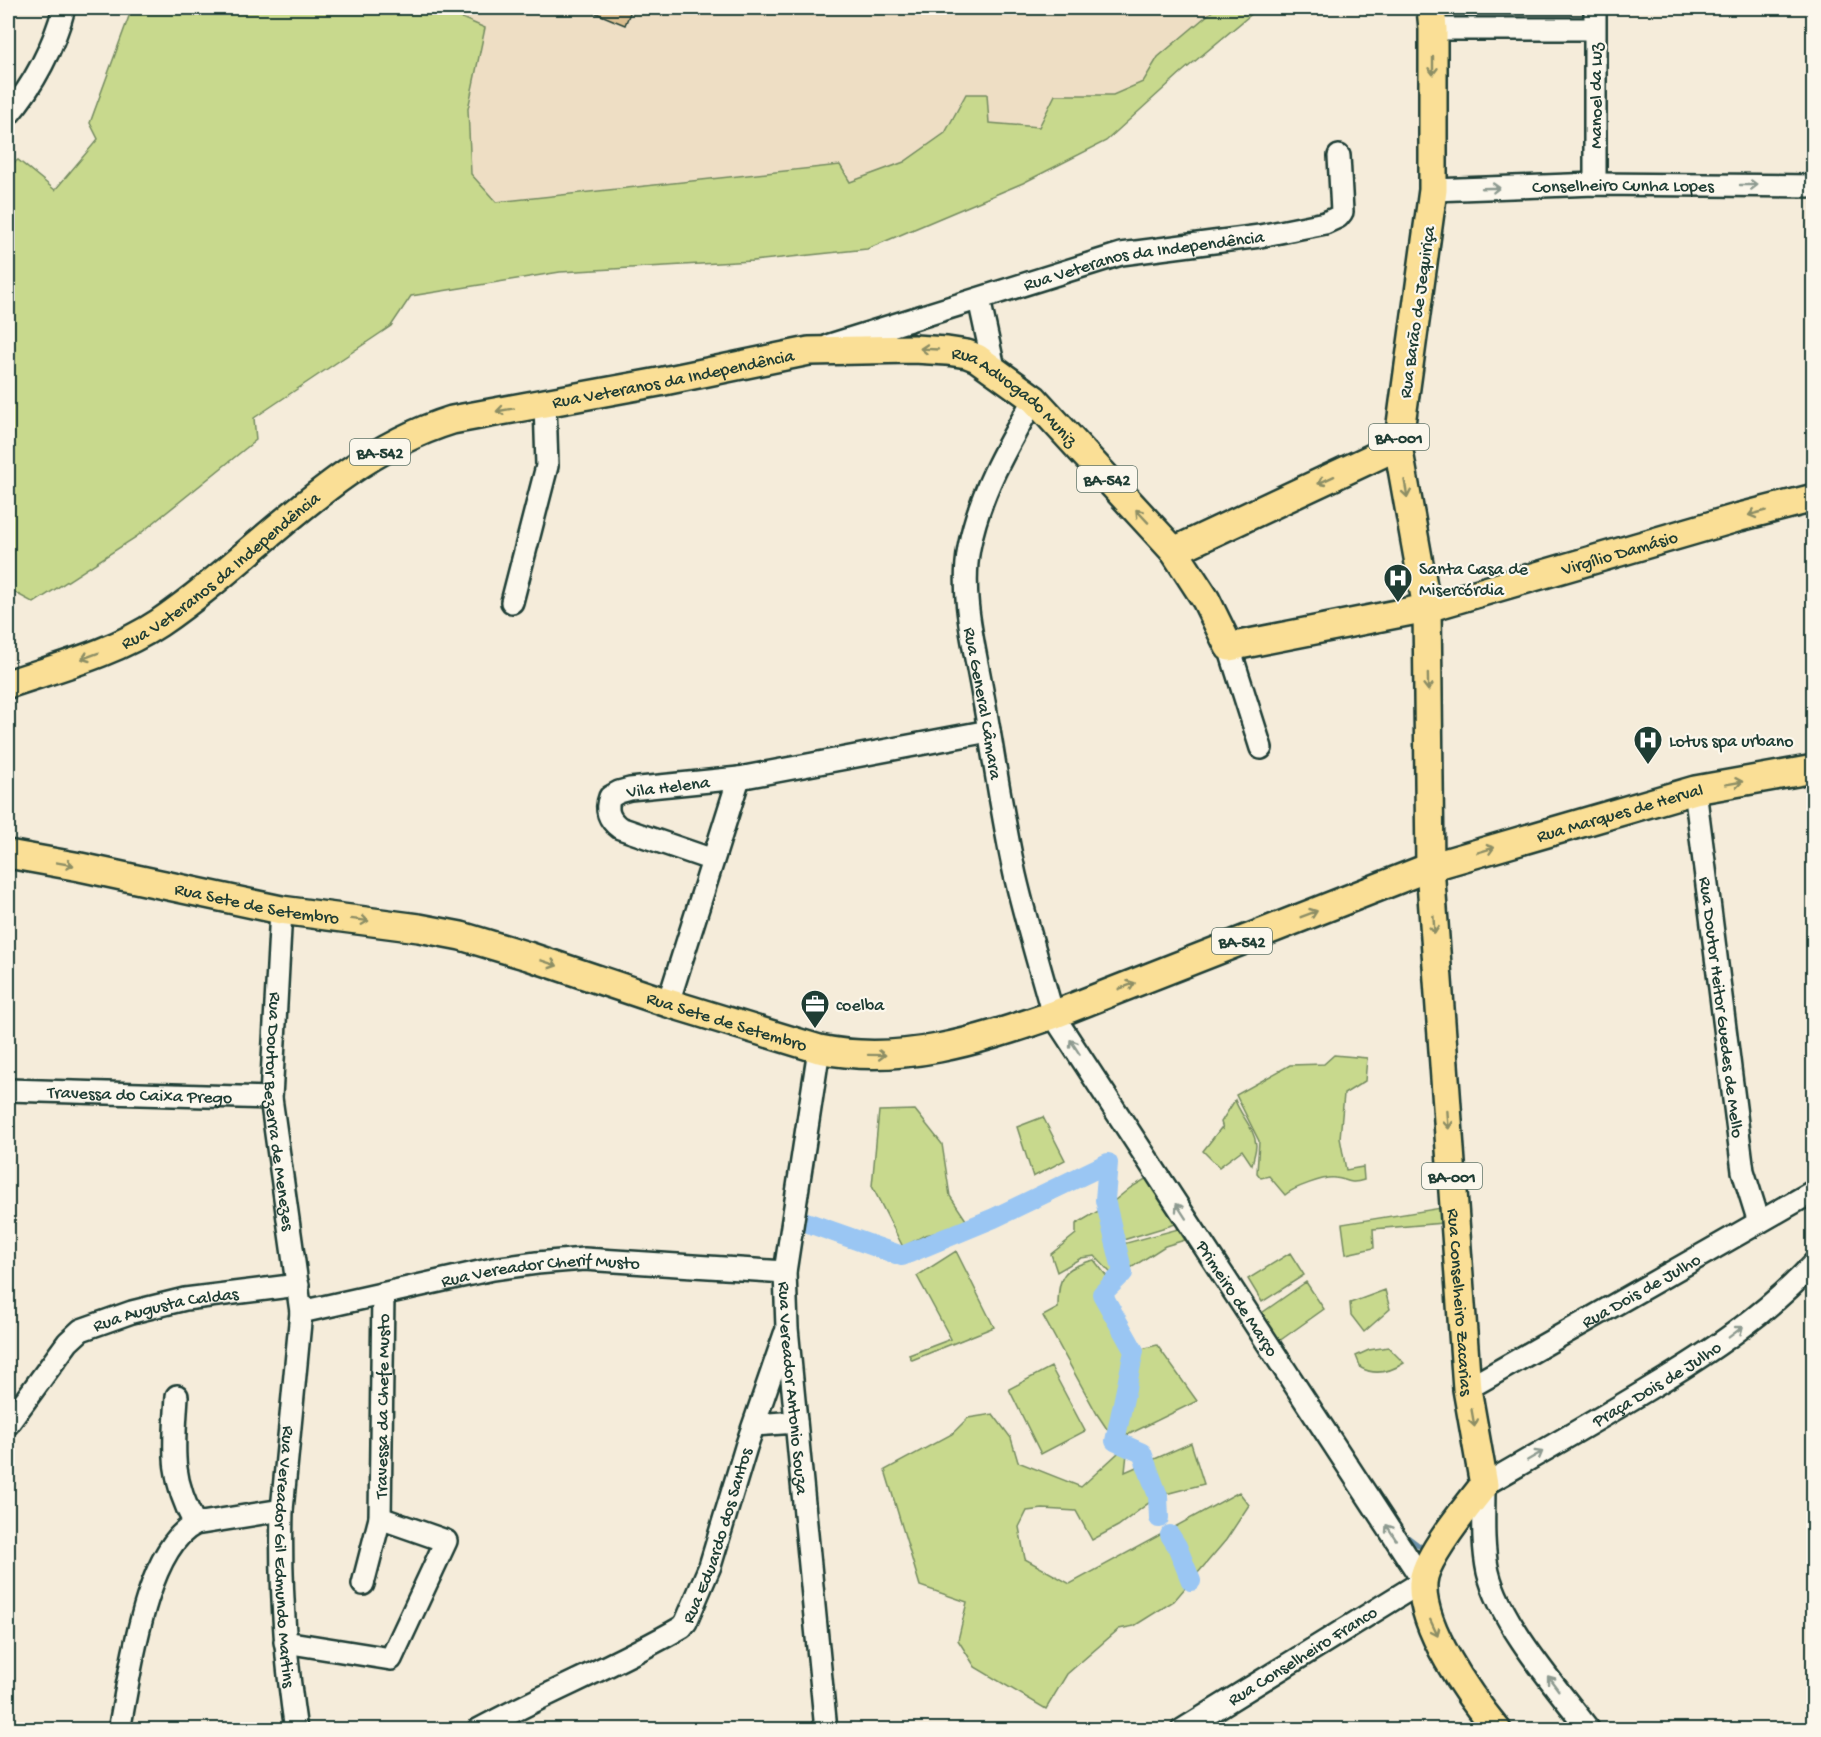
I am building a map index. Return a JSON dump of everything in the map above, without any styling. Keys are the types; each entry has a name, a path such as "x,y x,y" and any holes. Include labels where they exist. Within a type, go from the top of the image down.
{"main road":[{"name":"Rua Barão de Jequiriça","path":"1430,867 1427,608 1398,446 1433,190 1432,19"},
{"name":"Rua Advogado Muniz","path":"809,351 915,349 947,351 967,354 993,368 1034,399 1174,551 1206,600 1229,647"},
{"name":"Rua Veteranos da Independência","path":"8,684 94,655 157,624 207,588 315,495 369,458 425,428 452,420 809,351"},
{"path":"1174,551 1398,446"},
{"name":"Virgílio Damásio","path":"1229,647 1427,608 1740,517 1814,498"},
{"name":"Rua Marques de Herval","path":"1430,867 1632,806 1695,790 1814,769"},
{"name":"Rua Sete de Setembro","path":"8,854 281,910 419,928 461,936 819,1049 861,1055 909,1054 974,1041 1053,1015 1430,867"},
{"name":"Rua Conselheiro Zacarias","path":"1430,867 1467,1389 1484,1485"},
{"path":"1484,1485 1435,1553 1423,1581 1427,1614 1445,1653 1497,1730"}],"street":[{"path":"8,115 40,66 53,41 64,8"},
{"name":"Manoel da Luz","path":"1595,8 1595,184"},
{"path":"1432,19 1594,29"},
{"name":"Rua Veteranos da Independência","path":"809,351 1121,254 1260,236 1333,220 1342,212 1339,156"},
{"name":"Conselheiro Cunha Lopes","path":"1433,190 1595,184 1814,186"},
{"path":"979,299 993,368"},
{"name":"Rua General Câmara","path":"1034,399 1006,446 973,528 969,550 967,599 1015,873 1029,935 1053,1015"},
{"path":"512,602 547,466 545,403"},
{"path":"1229,647 1261,748"},
{"path":"739,778 989,731"},
{"name":"Vila Helena","path":"668,1003 739,778 630,789 613,794 608,801 608,814 613,823 620,828 713,860"},
{"name":"Rua Doutor Heitor Guedes de Mello","path":"1695,790 1743,1171 1759,1222"},
{"name":"Rua Doutor Bezerra de Menezes","path":"281,910 271,1098 301,1312"},
{"name":"Primeiro de Março","path":"1053,1015 1423,1581"},
{"name":"Rua Vereador Antonio Souza","path":"819,1049 785,1272 787,1328 826,1730"},
{"name":"Travessa do Caixa Prego","path":"8,1090 271,1098"},
{"name":"Rua Dois de Julho","path":"1467,1389 1814,1191"},
{"name":"Rua Vereador Cherif Musto","path":"301,1312 493,1269 584,1259 785,1272"},
{"name":"Praça Dois de Julho","path":"1484,1485 1625,1404 1714,1348 1755,1318 1814,1263"},
{"name":"Rua Augusta Caldas","path":"8,1424 68,1342 81,1330 132,1312 185,1299 298,1285"},
{"name":"Travessa da Chefe Musto","path":"363,1584 380,1518 383,1294"},
{"name":"Rua Vereador Gil Edmundo Martins","path":"296,1730 285,1642 282,1510 301,1312"},
{"name":"Rua Eduardo dos Santos","path":"478,1730 522,1706 643,1649 682,1627 692,1612 710,1566 787,1328"},
{"path":"177,1396 174,1444 177,1484 195,1524"},
{"path":"754,1425 796,1422"},
{"name":"BA-001","path":"1484,1485 1486,1563 1495,1593 1506,1617 1589,1730"},
{"path":"119,1730 153,1580 170,1546 182,1531 195,1524 282,1510"},
{"path":"285,1642 391,1659 446,1542 380,1518"},
{"name":"Rua Conselheiro Franco","path":"1182,1730 1423,1581"}],"shaded area":[{"path":"439,8 1216,8 1158,57 1143,82 1113,95 1056,95 1039,127 989,123 966,94 945,133 904,162 849,182 840,165 496,202 471,174 468,109 485,28"}],"green space":[{"path":"132,8 439,8 485,28 468,109 471,174 496,202 840,165 850,182 904,162 945,133 966,94 987,94 989,123 1039,127 1055,95 1113,95 1143,82 1158,57 1216,8 1256,8 1106,141 1023,183 867,249 753,261 560,272 411,296 391,326 254,418 256,440 136,537 34,603 8,589 8,166 18,160 55,190 98,139 90,123"},
{"path":"1334,1055 1367,1058 1365,1081 1344,1094 1340,1138 1346,1170 1363,1167 1364,1180 1351,1182 1335,1178 1324,1179 1302,1186 1285,1195 1269,1176 1261,1178 1257,1173 1259,1141 1236,1095 1290,1065 1324,1064"},
{"path":"1235,1100 1255,1139 1256,1147 1252,1165 1242,1150 1219,1167 1203,1151 1221,1128 1223,1129 1221,1122"},
{"path":"915,1110 942,1144 950,1196 970,1226 925,1235 903,1247 872,1186 879,1111"},
{"path":"1043,1117 1065,1160 1033,1177 1017,1127"},
{"path":"1154,1174 1180,1214 1176,1224 1123,1240 1109,1205 1130,1188"},
{"path":"1105,1207 1115,1239 1114,1264 1121,1275 1119,1282 1095,1256 1081,1258 1057,1272 1051,1254 1076,1234 1076,1224"},
{"path":"1441,1208 1443,1223 1373,1229 1374,1248 1346,1254 1342,1224"},
{"path":"1178,1229 1185,1240 1165,1246 1123,1273 1115,1257 1119,1245"},
{"path":"956,1251 994,1327 912,1360 909,1355 951,1339 917,1276"},
{"path":"1290,1253 1304,1275 1262,1302 1248,1279"},
{"path":"1094,1260 1116,1288 1102,1294 1108,1313 1134,1351 1157,1345 1197,1401 1115,1441 1097,1414 1043,1316 1058,1308 1059,1288 1064,1275 1075,1266"},
{"path":"1306,1282 1324,1309 1275,1344 1259,1315"},
{"path":"1385,1290 1390,1309 1364,1332 1351,1315 1350,1303"},
{"path":"1388,1347 1404,1363 1383,1372 1372,1372 1361,1368 1356,1356 1369,1350"},
{"path":"1051,1367 1085,1431 1041,1454 1009,1389"},
{"path":"993,1414 1011,1438 1018,1462 1081,1487 1128,1444 1125,1472 1191,1443 1204,1484 1158,1496 1118,1526 1092,1540 1076,1511 1043,1509 1027,1511 1019,1527 1025,1559 1070,1584 1239,1492 1249,1505 1226,1540 1174,1601 1134,1626 1119,1629 1067,1674 1046,1709 975,1667 958,1640 967,1602 920,1586 885,1470 952,1434 968,1418"}],"building":[{"path":"584,8 632,8 625,25"}],"waterway":[{"path":"1108,1163 1105,1200 1123,1273 1102,1294 1134,1351 1115,1441 1142,1453 1158,1496 1159,1518"},
{"path":"800,1220 902,1256 994,1218 1108,1163"},
{"path":"1401,1532 1421,1547"},
{"path":"1170,1535 1191,1581"}],"place":[{"name":"Santa Casa de Misercórdia","path":"1398,604"},
{"name":"Lotus spa urbano","path":"1648,766"},
{"name":"coelba","path":"815,1030"}]}
